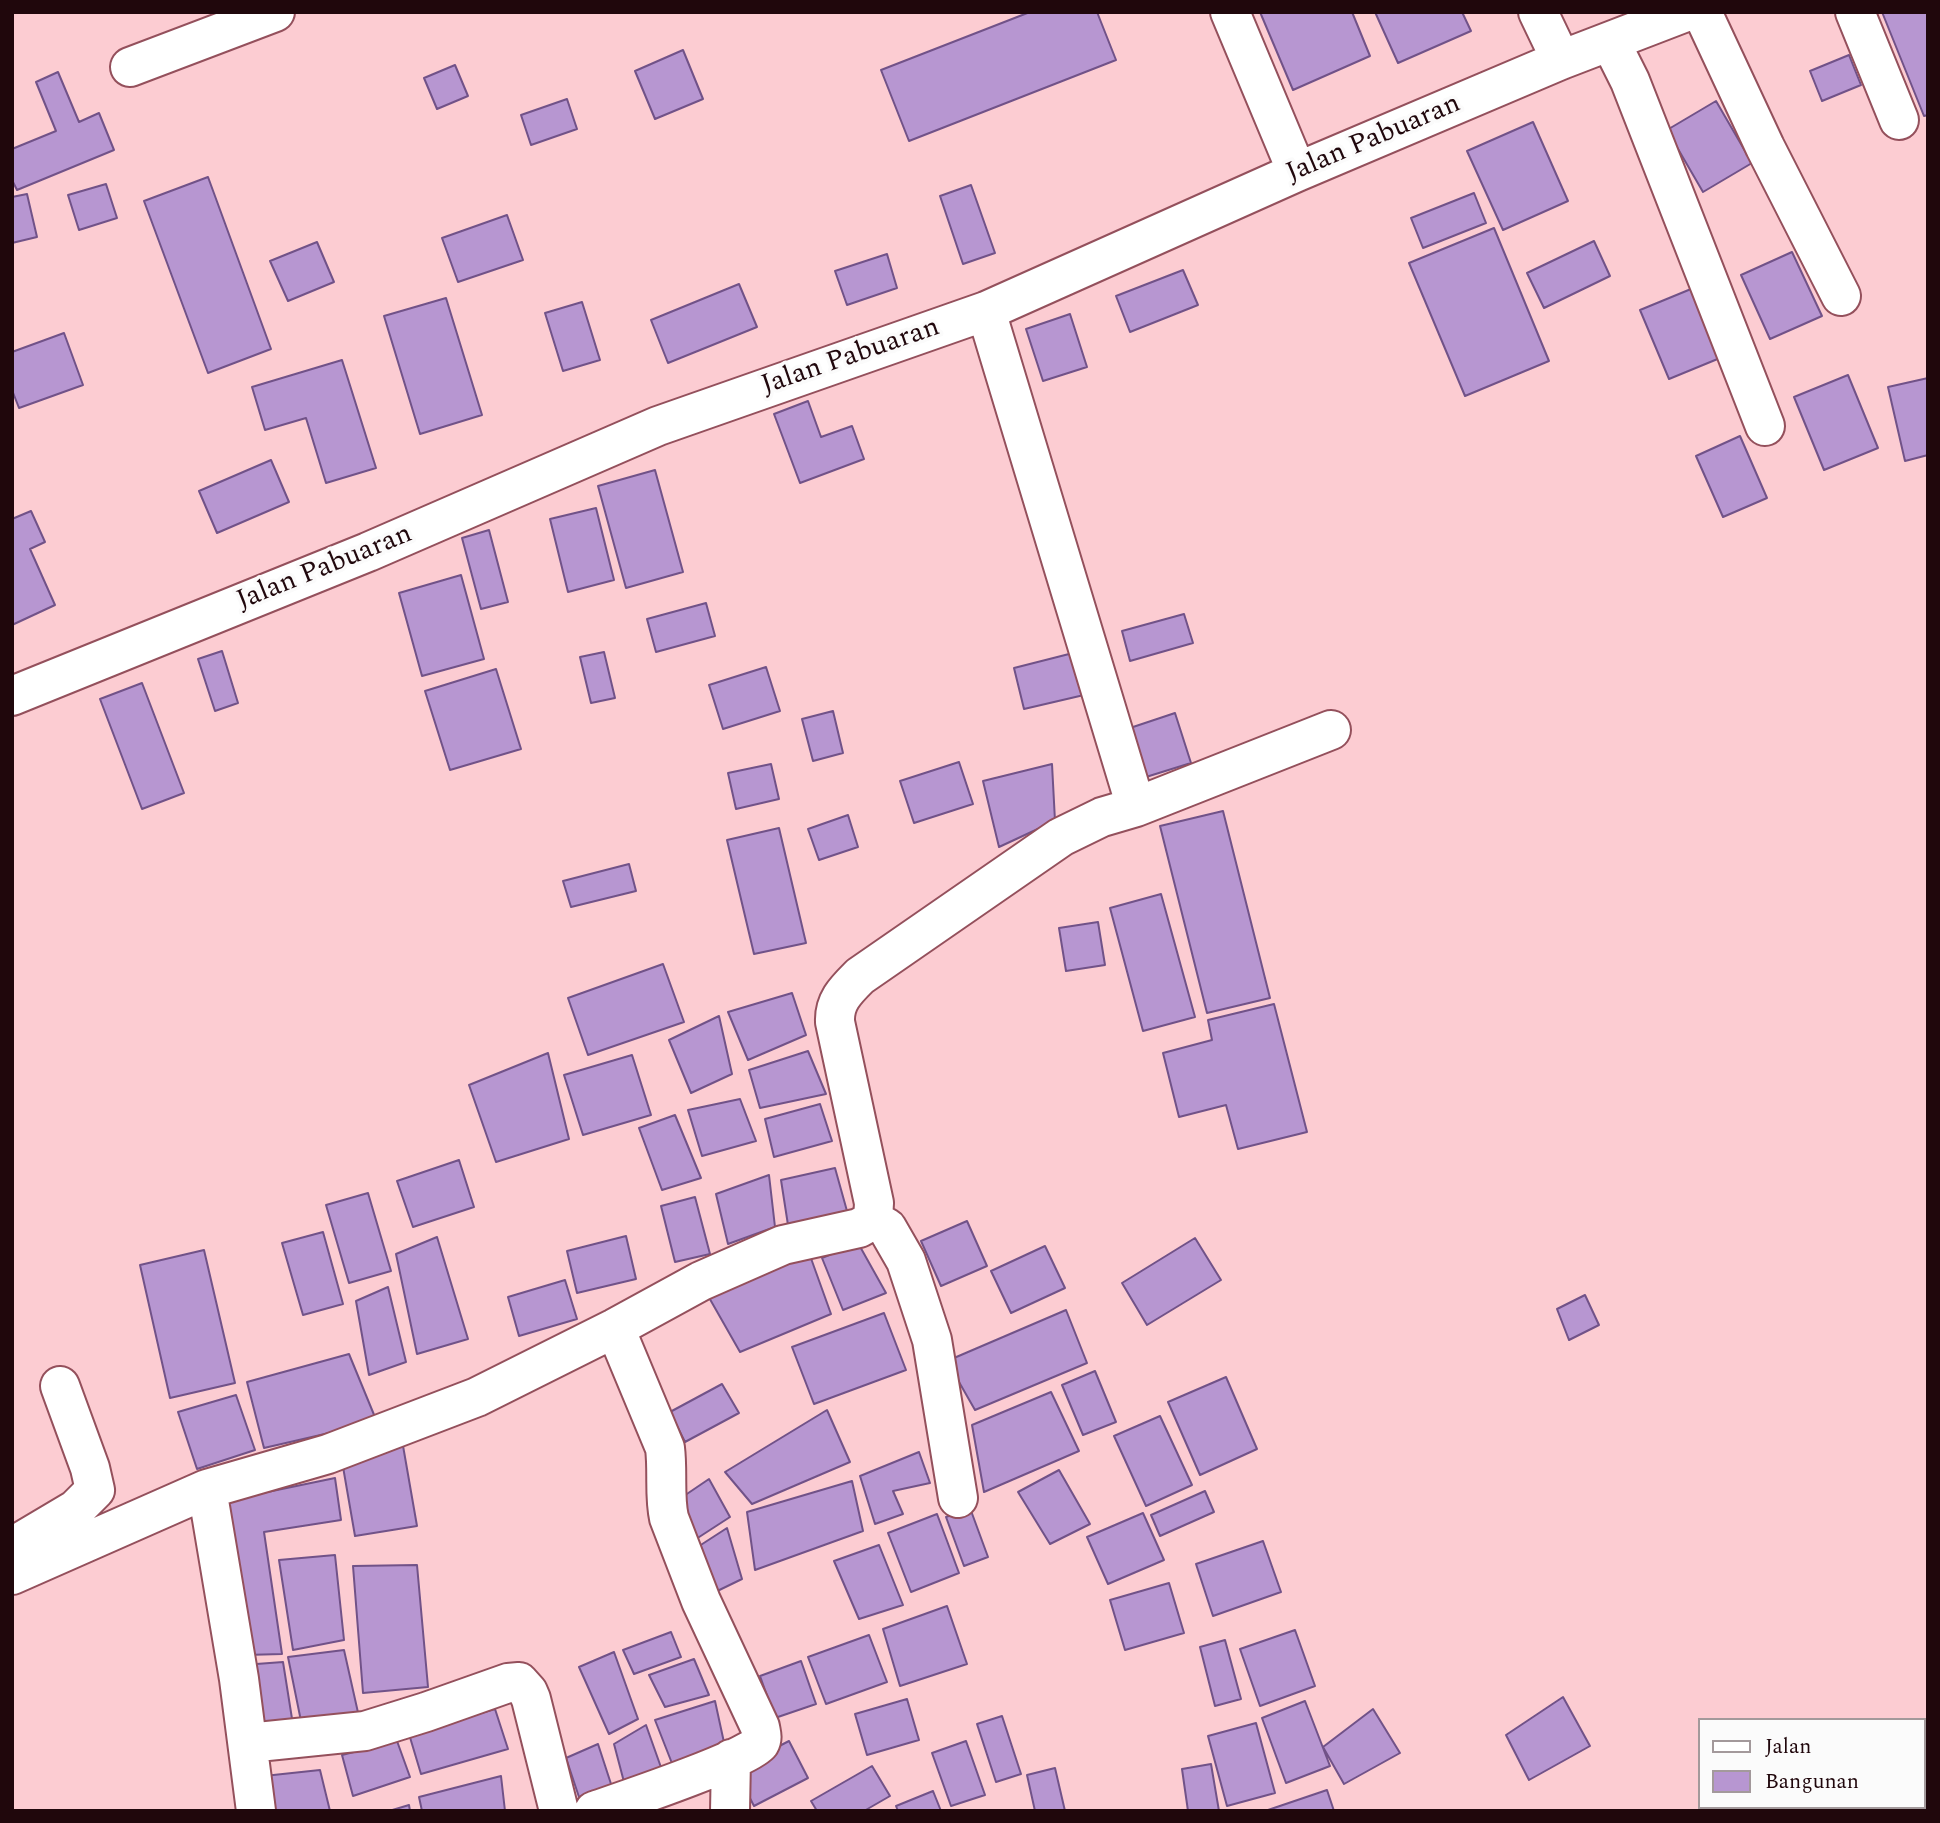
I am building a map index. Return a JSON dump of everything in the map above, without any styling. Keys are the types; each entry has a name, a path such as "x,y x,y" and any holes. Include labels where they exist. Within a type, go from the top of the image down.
{"street":[{"path":"130,67 275,12"},
{"path":"1230,12 1297,172"},
{"path":"1538,12 1561,60"},
{"name":"Jalan Pabuaran","path":"12,696 368,552 658,426 986,310 1297,172 1561,60 1686,12"},
{"path":"1702,12 1765,147 1841,296"},
{"path":"1856,12 1899,120"},
{"path":"1611,43 1630,81 1765,426"},
{"path":"986,310 1136,807"},
{"path":"873,1220 874,1203 835,1022 835,1010 841,997 860,976 1061,837 1092,821 1136,807 1331,730"},
{"path":"12,1575 207,1489 328,1454 477,1397 615,1328 701,1281 783,1245 859,1228 873,1220"},
{"path":"873,1220 887,1228 906,1261 932,1340 958,1498"},
{"path":"594,1811 731,1759 759,1745 762,1737 760,1727 701,1601 669,1518 666,1506 665,1448 615,1328"},
{"path":"12,1546 76,1509 95,1490 90,1468 60,1386"},
{"path":"207,1489 248,1743 256,1811"},
{"path":"248,1743 365,1731 508,1683 519,1682 531,1699 559,1811"},
{"path":"730,1811 731,1759"}],"building":[{"path":"1030,12 1097,12 1116,60 909,141 881,70"},
{"path":"1260,12 1352,12 1370,56 1293,90"},
{"path":"1375,12 1462,12 1471,31 1398,63"},
{"path":"1882,12 1928,12 1928,115 1924,116"},
{"path":"683,50 703,99 655,119 635,71"},
{"path":"1849,55 1861,85 1822,101 1810,71"},
{"path":"455,65 468,96 437,109 424,78"},
{"path":"58,72 79,122 99,113 114,150 17,190 12,180 12,149 56,131 36,82"},
{"path":"567,99 577,129 531,145 521,115"},
{"path":"1716,101 1752,163 1703,192 1667,130"},
{"path":"1533,122 1568,201 1503,230 1467,151"},
{"path":"208,177 271,349 208,373 144,201"},
{"path":"106,184 117,218 79,230 68,195"},
{"path":"971,185 995,253 963,264 940,196"},
{"path":"1474,193 1486,223 1423,248 1411,218"},
{"path":"27,194 37,237 12,243 12,197"},
{"path":"507,215 523,260 458,282 442,238"},
{"path":"1494,228 1549,361 1465,396 1409,263"},
{"path":"1594,241 1610,276 1544,308 1527,273"},
{"path":"317,242 334,282 288,301 270,261"},
{"path":"1792,252 1822,316 1770,339 1741,275"},
{"path":"887,254 897,288 847,305 835,271"},
{"path":"1183,270 1198,305 1130,332 1116,296"},
{"path":"739,284 757,327 668,363 651,320"},
{"path":"1691,289 1720,358 1669,379 1640,310"},
{"path":"446,298 482,415 420,434 384,316"},
{"path":"582,302 600,360 563,371 545,313"},
{"path":"1070,314 1087,367 1043,381 1026,329"},
{"path":"64,333 83,385 19,408 12,390 12,352"},
{"path":"342,360 376,468 326,483 306,418 265,430 252,387"},
{"path":"1848,375 1878,448 1824,470 1794,397"},
{"path":"1928,378 1928,455 1905,461 1888,387"},
{"path":"808,401 821,437 852,426 864,459 800,483 774,414"},
{"path":"1740,436 1767,498 1723,517 1696,456"},
{"path":"271,460 289,502 217,533 199,491"},
{"path":"655,470 683,572 626,588 598,486"},
{"path":"596,508 614,580 568,592 550,519"},
{"path":"31,511 45,542 30,549 55,605 12,625 12,519"},
{"path":"489,530 508,602 481,609 462,538"},
{"path":"461,575 484,659 422,676 399,593"},
{"path":"706,603 715,636 656,652 647,619"},
{"path":"1184,614 1193,643 1130,661 1122,631"},
{"path":"222,651 238,703 215,711 198,659"},
{"path":"604,652 615,698 591,703 580,657"},
{"path":"1073,653 1084,695 1024,709 1014,668"},
{"path":"766,667 780,711 723,729 709,685"},
{"path":"496,669 521,749 450,770 425,691"},
{"path":"142,683 184,793 142,809 100,699"},
{"path":"833,711 843,753 813,761 802,719"},
{"path":"1175,713 1191,763 1146,777 1130,728"},
{"path":"959,762 973,804 914,823 900,781"},
{"path":"771,764 779,799 736,809 728,773"},
{"path":"1052,764 1055,821 999,847 983,781"},
{"path":"1223,811 1270,998 1207,1013 1160,826"},
{"path":"848,815 858,847 819,860 808,829"},
{"path":"779,828 806,943 754,954 727,840"},
{"path":"629,864 636,891 571,907 563,881"},
{"path":"1161,894 1195,1017 1143,1031 1110,908"},
{"path":"1098,922 1105,965 1066,971 1059,928"},
{"path":"663,964 684,1022 588,1055 568,998"},
{"path":"792,993 806,1035 748,1060 728,1012"},
{"path":"1274,1004 1307,1132 1238,1149 1226,1105 1179,1117 1163,1053 1212,1040 1208,1020"},
{"path":"719,1016 732,1074 691,1093 669,1040"},
{"path":"808,1051 826,1094 760,1108 749,1070"},
{"path":"548,1053 569,1139 496,1162 469,1085"},
{"path":"632,1055 651,1115 583,1135 564,1075"},
{"path":"740,1099 756,1141 702,1156 688,1110"},
{"path":"820,1104 832,1141 774,1157 765,1119"},
{"path":"675,1115 701,1178 662,1190 639,1128"},
{"path":"459,1160 474,1207 413,1227 397,1181"},
{"path":"835,1168 847,1211 788,1225 781,1180"},
{"path":"769,1175 775,1227 728,1244 716,1194"},
{"path":"368,1193 391,1271 349,1283 326,1205"},
{"path":"695,1197 710,1254 675,1262 661,1206"},
{"path":"967,1221 987,1266 941,1286 921,1241"},
{"path":"323,1232 343,1304 303,1315 282,1243"},
{"path":"626,1236 636,1279 577,1293 567,1251"},
{"path":"437,1237 468,1339 417,1354 396,1254"},
{"path":"1195,1238 1221,1280 1147,1325 1122,1283"},
{"path":"858,1243 886,1293 843,1310 822,1258"},
{"path":"1045,1246 1065,1288 1011,1313 991,1271"},
{"path":"204,1250 235,1383 170,1398 140,1265"},
{"path":"808,1250 831,1314 740,1352 707,1294"},
{"path":"565,1280 577,1319 519,1336 508,1297"},
{"path":"388,1287 406,1362 369,1375 356,1301"},
{"path":"1585,1295 1599,1325 1569,1340 1557,1309"},
{"path":"1066,1310 1087,1363 975,1410 947,1361"},
{"path":"884,1313 906,1370 814,1404 792,1347"},
{"path":"349,1354 377,1422 264,1448 247,1382"},
{"path":"1095,1371 1116,1422 1083,1435 1062,1385"},
{"path":"1226,1377 1257,1449 1200,1475 1168,1402"},
{"path":"722,1384 739,1413 685,1442 670,1412"},
{"path":"1051,1392 1079,1451 984,1492 972,1425"},
{"path":"236,1395 255,1450 197,1469 178,1412"},
{"path":"827,1410 850,1462 752,1504 725,1472"},
{"path":"1160,1416 1192,1485 1146,1506 1114,1436"},
{"path":"402,1440 417,1526 355,1536 342,1461"},
{"path":"919,1452 930,1483 893,1491 903,1514 875,1524 860,1476"},
{"path":"1059,1470 1090,1524 1050,1544 1018,1492"},
{"path":"335,1478 341,1520 264,1532 282,1654 245,1655 219,1502"},
{"path":"709,1479 730,1517 693,1541 675,1502"},
{"path":"852,1481 863,1531 755,1570 747,1512"},
{"path":"1205,1491 1214,1512 1160,1536 1151,1515"},
{"path":"970,1508 988,1557 964,1566 946,1517"},
{"path":"1143,1513 1164,1560 1108,1584 1087,1537"},
{"path":"937,1514 959,1573 911,1592 888,1533"},
{"path":"727,1528 742,1579 707,1596 693,1550"},
{"path":"1263,1541 1281,1592 1213,1616 1196,1564"},
{"path":"879,1545 903,1605 859,1619 834,1561"},
{"path":"335,1555 344,1640 293,1650 279,1560"},
{"path":"417,1565 428,1687 363,1693 353,1566"},
{"path":"1169,1583 1184,1633 1125,1650 1110,1600"},
{"path":"947,1606 967,1664 900,1686 883,1629"},
{"path":"1295,1630 1315,1686 1260,1706 1240,1649"},
{"path":"671,1632 681,1657 634,1674 623,1650"},
{"path":"869,1635 887,1682 826,1704 808,1657"},
{"path":"1225,1640 1241,1699 1215,1706 1200,1647"},
{"path":"344,1650 359,1717 302,1726 288,1657"},
{"path":"614,1652 638,1719 609,1734 579,1667"},
{"path":"694,1659 709,1695 665,1707 649,1675"},
{"path":"801,1661 816,1704 775,1718 760,1676"},
{"path":"283,1662 293,1725 253,1731 243,1665"},
{"path":"1563,1697 1590,1746 1529,1780 1506,1735"},
{"path":"907,1699 919,1740 867,1755 855,1714"},
{"path":"715,1701 725,1747 675,1771 655,1720"},
{"path":"1305,1701 1330,1766 1286,1783 1262,1718"},
{"path":"495,1709 508,1749 421,1774 409,1734"},
{"path":"1373,1709 1400,1753 1344,1784 1323,1747"},
{"path":"1002,1716 1021,1774 996,1782 977,1724"},
{"path":"1256,1723 1275,1793 1227,1806 1208,1736"},
{"path":"646,1725 663,1773 624,1782 614,1744"},
{"path":"397,1741 410,1777 353,1796 342,1755"},
{"path":"789,1741 808,1778 754,1806 735,1769"},
{"path":"966,1741 985,1795 951,1806 932,1753"},
{"path":"598,1744 612,1787 579,1797 566,1758"},
{"path":"1211,1764 1219,1811 1188,1811 1182,1769"},
{"path":"872,1766 890,1796 864,1811 817,1811 811,1801"},
{"path":"1055,1768 1065,1811 1035,1811 1027,1775"},
{"path":"320,1770 330,1811 268,1811 264,1776"},
{"path":"501,1776 505,1811 422,1811 419,1797"},
{"path":"1327,1790 1334,1811 1268,1811 1268,1810"},
{"path":"933,1791 941,1811 898,1811 896,1806"},
{"path":"409,1805 410,1811 389,1811"}]}
